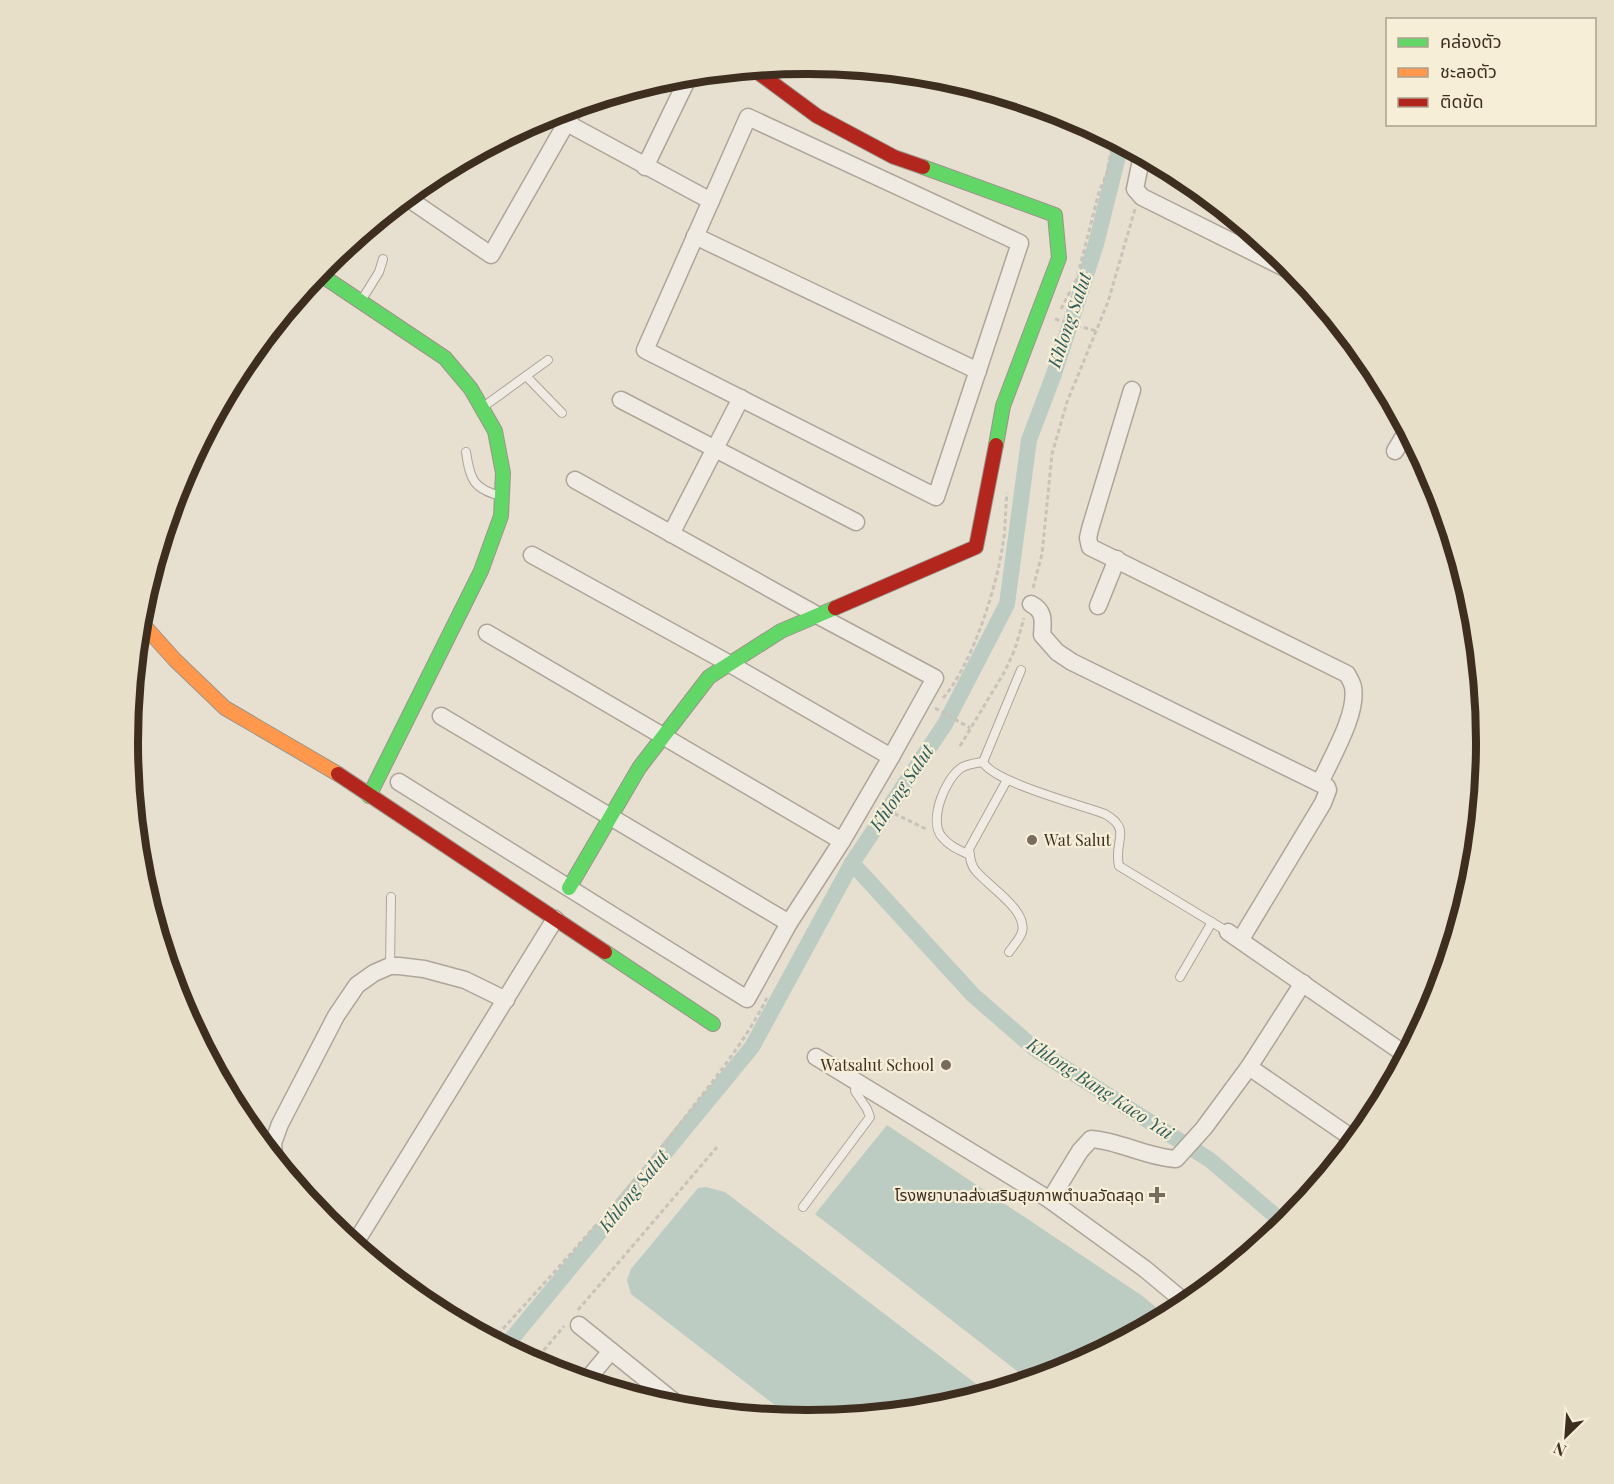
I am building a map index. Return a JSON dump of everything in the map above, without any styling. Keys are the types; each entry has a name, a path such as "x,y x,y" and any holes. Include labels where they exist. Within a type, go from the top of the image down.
{"street":[{"path":"569,888 639,768 709,677 781,631 976,548 1003,406 1059,258 1055,215 894,157 817,116 762,75"},
{"path":"645,167 685,85"},
{"path":"414,202 491,255 569,117"},
{"path":"748,117 1020,243 936,496 645,350 695,236 748,117"},
{"path":"561,120 711,201"},
{"path":"1140,163 1135,189 1142,197 1272,262"},
{"path":"695,236 978,371"},
{"path":"325,278 445,358 471,389 495,431 503,473 501,516 481,571 369,796"},
{"path":"1132,390 1088,538 1090,547 1347,674 1353,684 1354,700 1345,728 1320,783"},
{"path":"671,534 741,398"},
{"path":"621,399 856,522"},
{"path":"1395,451 1403,438"},
{"path":"399,782 747,999 789,923 842,841 891,758 935,678 575,480"},
{"path":"532,555 730,664 891,758"},
{"path":"1098,606 1117,559"},
{"path":"1030,602 1042,613 1042,635 1057,652 1072,662 1320,783 1328,790 1323,803 1235,935 1400,1051"},
{"path":"148,630 175,660 225,708 342,776 713,1024"},
{"path":"487,633 842,841"},
{"path":"441,716 789,923"},
{"path":"358,1238 555,919"},
{"path":"273,1144 280,1124 336,1016 357,985 374,973 390,966 414,967 465,980 506,1000"},
{"path":"1050,1200 1080,1151 1091,1139 1111,1142 1161,1158 1176,1159 1204,1128 1249,1067 1303,984"},
{"path":"816,1057 1050,1200 1145,1269 1179,1297"},
{"path":"1249,1067 1347,1135"},
{"path":"573,1320 666,1395"},
{"path":"591,1375 610,1351"}],"lane":[{"path":"361,302 379,272 383,259"},
{"path":"482,408 548,360"},
{"path":"526,376 562,413"},
{"path":"465,453 469,472 475,484 487,492 502,497"},
{"path":"983,762 1022,670"},
{"path":"983,762 1007,780 1105,814 1115,820 1120,830 1117,860 1119,866 1235,935"},
{"path":"970,855 950,846 941,837 937,808 958,770 983,762"},
{"path":"1007,780 969,849 974,870 1022,918 1022,932 1009,952"},
{"path":"390,966 391,897"},
{"path":"1180,977 1212,922"},
{"path":"803,1207 870,1117 855,1091 856,1082"}],"path":[{"path":"1052,326 1077,278 1107,173 1112,147"},
{"path":"960,746 1010,661 1030,602 1042,554 1052,454 1067,402 1108,302 1136,207"},
{"path":"1055,319 1096,331"},
{"path":"930,717 960,674 988,602 1003,544 1008,487"},
{"path":"935,708 970,728"},
{"path":"883,808 929,830"},
{"path":"498,1335 615,1206 721,1070 768,997"},
{"path":"540,1355 573,1320 717,1147"}],"shaded area":[{"path":"887,1125 1141,1295 1159,1310 1103,1342 1022,1375 815,1214"},
{"path":"706,1187 725,1192 981,1388 894,1405 851,1409 780,1409 631,1294 627,1280 631,1269 698,1188"}],"waterway":[{"name":"Khlong Salut","path":"510,1341 752,1047 852,863 945,724 1007,604 1029,440 1054,374 1096,244 1119,151"},
{"name":"Khlong Bang Kaeo Yai","path":"852,863 973,995 1035,1049 1210,1160 1277,1217"}],"traffic: fast":[{"path":"923,167 1055,215 1059,258 1003,406 996,445"},
{"path":"326,278 445,358 471,389 495,431 503,473 501,516 481,571 369,796"},
{"path":"569,888 639,768 709,677 781,631 835,608"},
{"path":"605,952 713,1024"}],"traffic: slow":[{"path":"148,630 175,660 225,708 338,774"}],"traffic: jam":[{"path":"762,75 817,116 894,157 923,167"},
{"path":"835,608 976,547 996,445"},
{"path":"338,774 605,952"}],"place":[{"name":"Wat Salut","path":"1032,840"},
{"name":"Watsalut School","path":"946,1065"},
{"name":"โรงพยาบาลส่งเสริมสุขภาพตำบลวัดสลุด","path":"1157,1195"}]}
